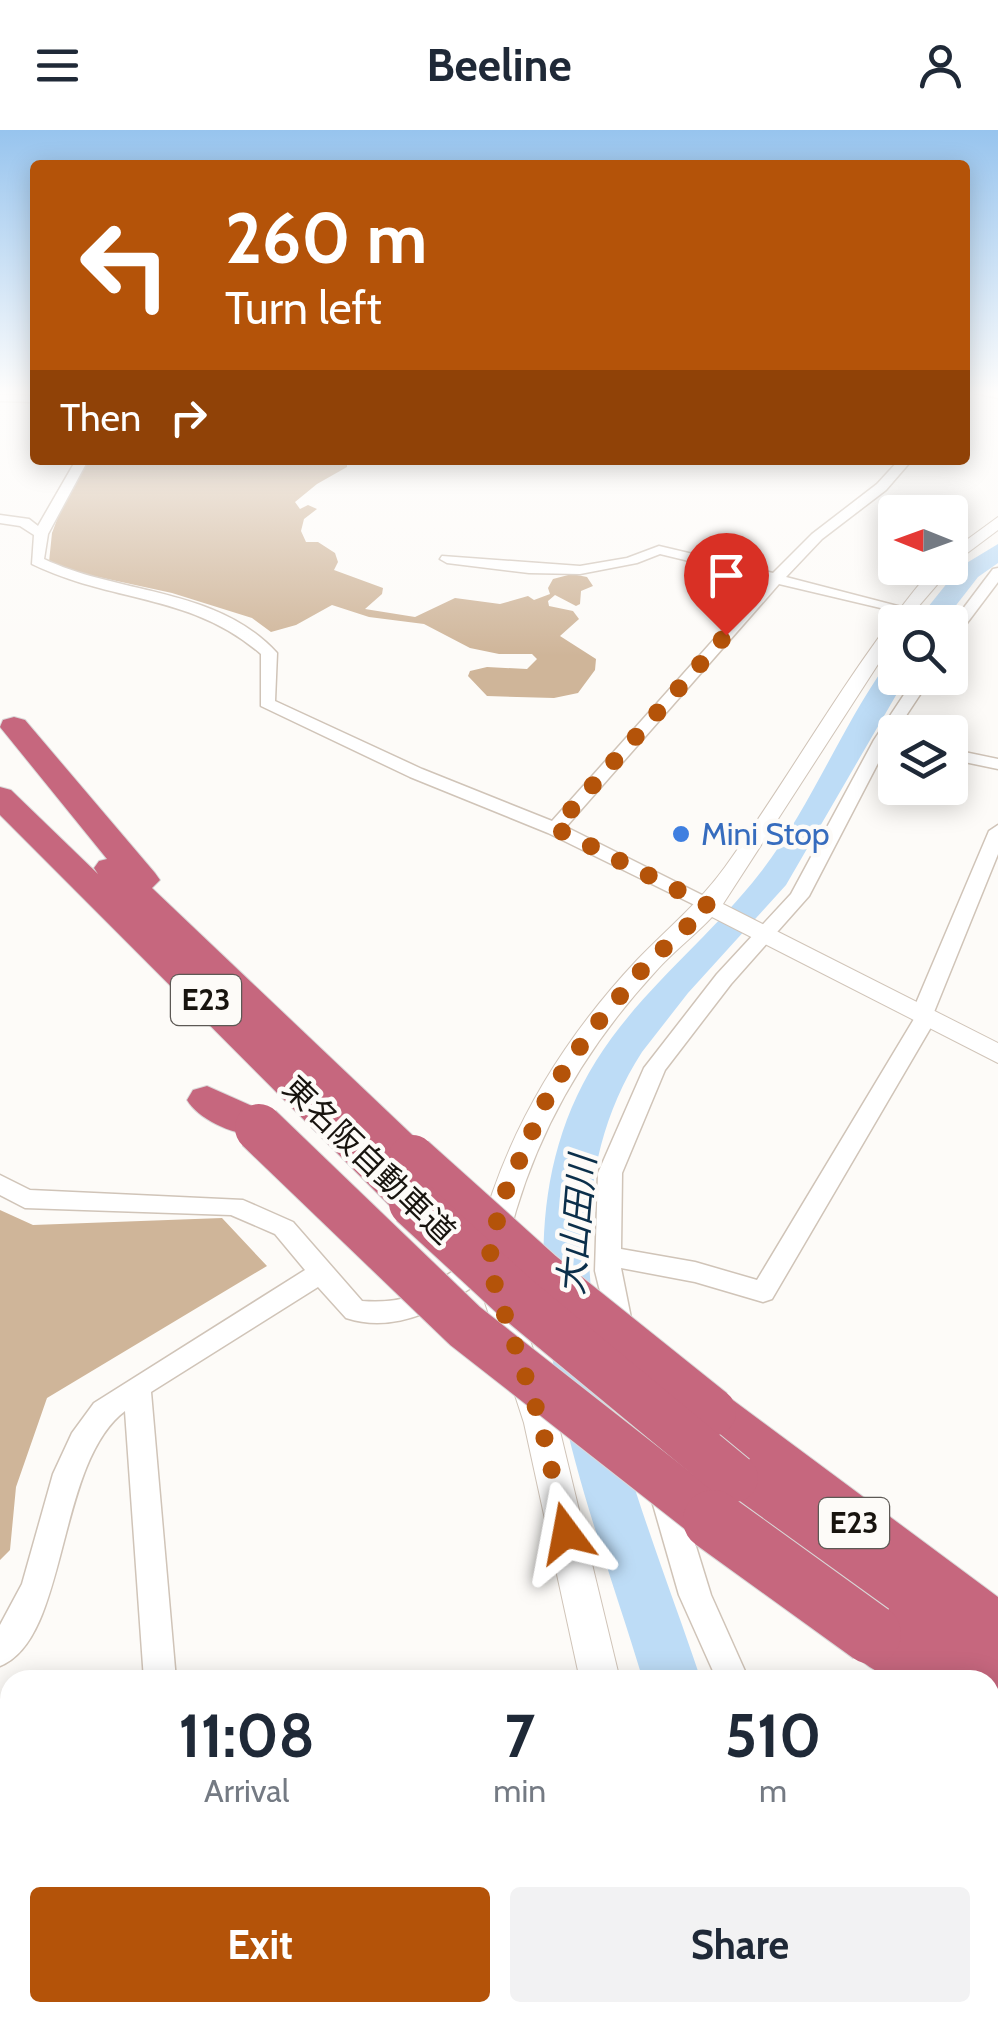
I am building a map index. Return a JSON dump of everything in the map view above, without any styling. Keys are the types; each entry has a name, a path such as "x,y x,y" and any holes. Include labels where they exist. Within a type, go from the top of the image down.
{"highway":[{"path":"14,726 144,882 154,909"},
{"name":"東名阪自動車道","path":"0,768 154,909 412,1181 515,1297 734,1478 982,1670"},
{"name":"東名阪自動車道","path":"0,796 412,1181 541,1275 712,1412 998,1630"},
{"path":"206,1100 255,1124 465,1326 725,1530 921,1670"}],"street":[{"path":"74,479 53,507 40,534 37,561 85,582 163,596 246,629 269,653 267,704 416,773 555,828 998,1054"},
{"path":"555,828 816,536 886,488 892,479"},
{"path":"0,519 24,522 40,534"},
{"path":"968,547 997,524"},
{"path":"448,559 547,570 596,570 630,564 659,550 775,579 878,612"},
{"path":"968,612 998,572"},
{"path":"911,605 928,585"},
{"path":"598,1670 541,1423 488,1264 501,1202 550,1091 590,1032 646,965 712,907 878,651"},
{"path":"968,758 998,764"},
{"path":"730,1670 696,1595 628,1370 608,1271 610,1173 654,1068 762,933 799,896 878,760"},
{"path":"610,1256 695,1272 763,1292 924,1016 998,831"},
{"path":"0,1184 25,1199 234,1206 284,1228 356,1311 392,1315 422,1307 488,1264"},
{"path":"0,1651 17,1632 42,1572 75,1447 110,1401 320,1272"},
{"path":"137,1386 159,1670"}],"shaded area":[{"path":"72,479 325,479 295,502 300,509 308,505 317,509 304,519 301,531 306,542 318,542 335,553 338,562 334,570 383,588 382,594 365,609 415,617 455,598 500,604 528,596 534,600 550,594 548,588 553,579 572,574 587,577 593,586 581,591 580,604 576,606 555,595 548,601 549,606 573,611 579,619 560,636 596,659 595,670 578,693 554,698 487,696 468,676 470,671 487,667 527,669 537,659 532,654 499,654 470,648 424,624 369,617 332,605 296,625 271,632 252,618 172,593 66,570 49,562 52,533"},
{"path":"0,1210 33,1225 222,1218 267,1266 47,1398 16,1487 10,1550 0,1560"}],"waterway":[{"name":"大山田川","path":"943,605 969,572 998,551"},
{"name":"大山田川","path":"669,1670 602,1461 582,1384 569,1306 566,1230 576,1156 602,1085 614,1064 658,1004 774,877 880,695"}],"place":[{"name":"Mini Stop","path":"681,834"}],"route":[{"path":"566,1533 541,1423 488,1264 501,1202 550,1091 590,1032 646,965 709,906 555,828 726,635"}]}
